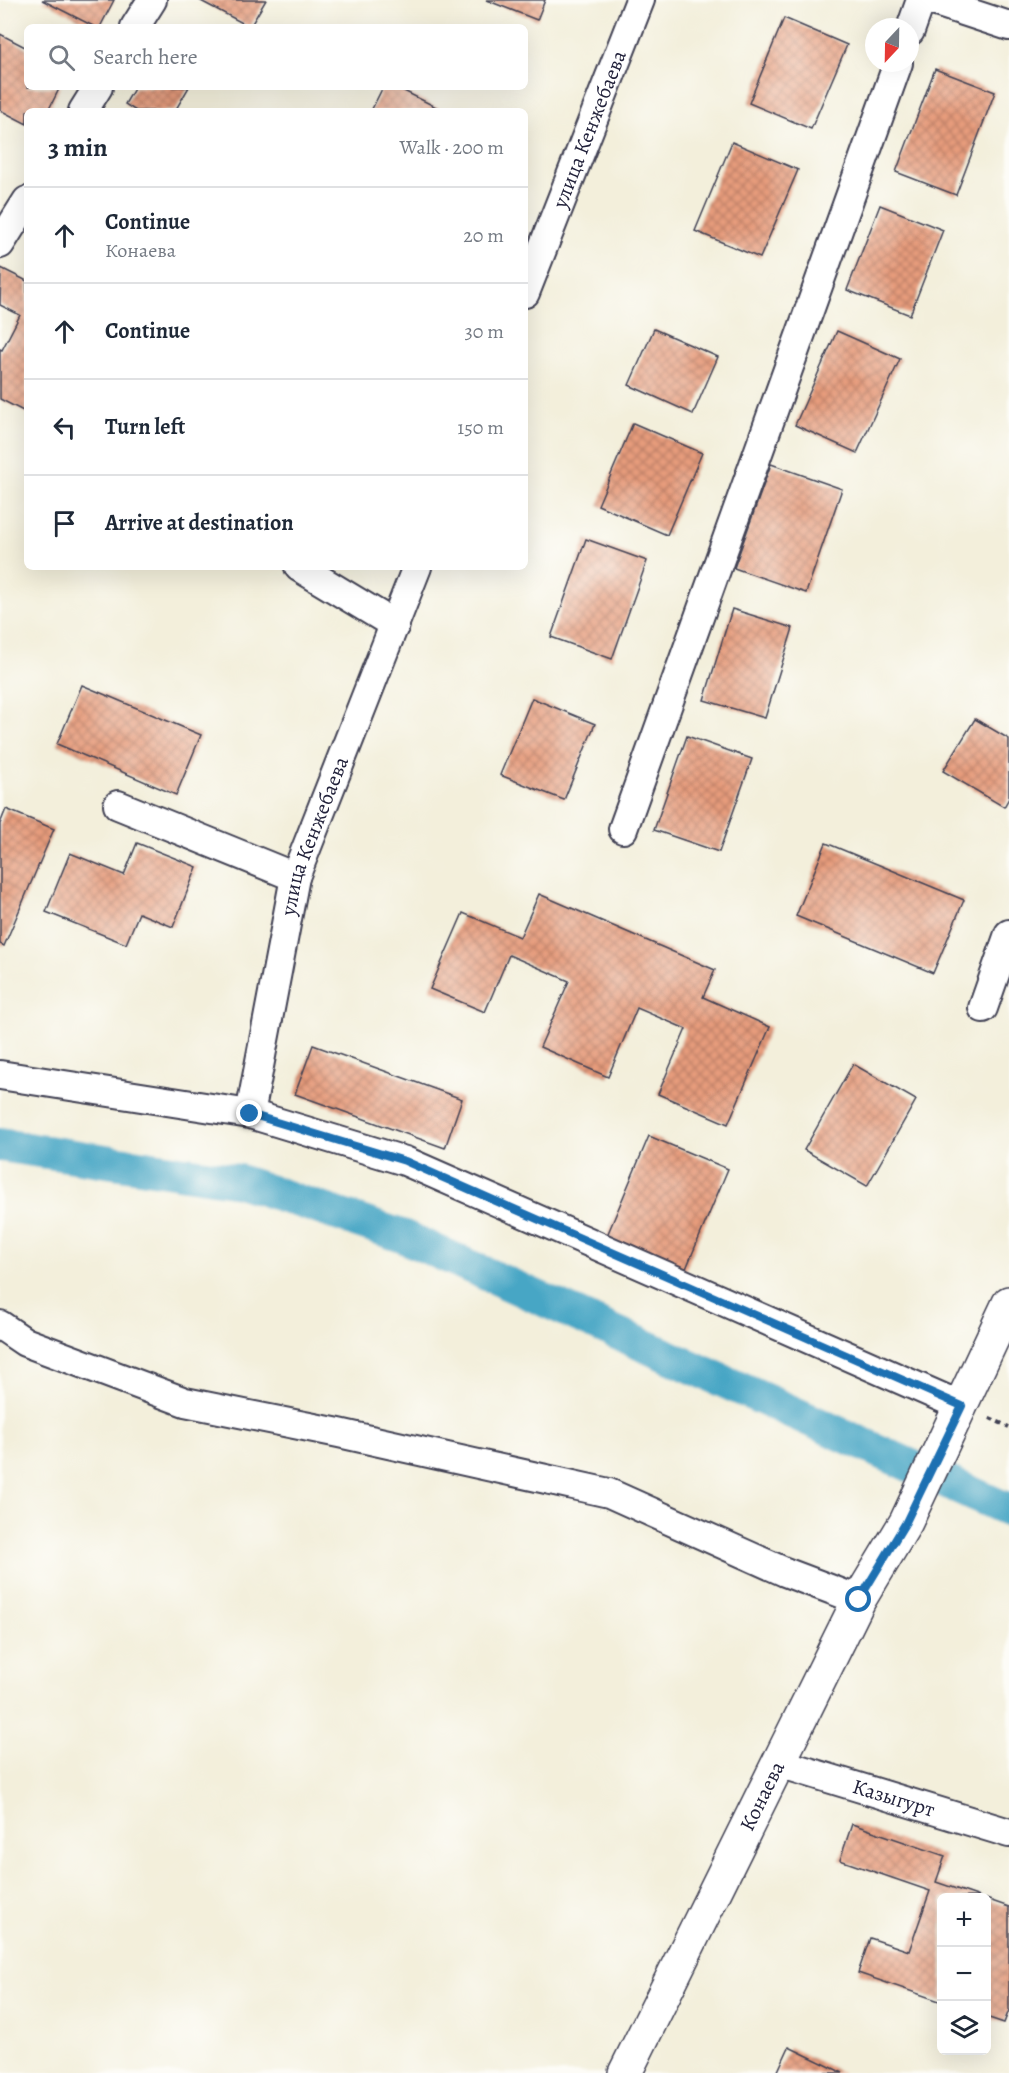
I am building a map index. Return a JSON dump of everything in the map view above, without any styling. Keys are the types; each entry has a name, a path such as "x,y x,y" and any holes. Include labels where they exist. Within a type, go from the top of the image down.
{"main road":[{"name":"Конаева","path":"625,2073 859,1600 906,1522 1009,1303"}],"street":[{"path":"137,24 152,0"},
{"name":"улица Кенжебаева","path":"528,285 640,0"},
{"path":"915,18 921,0"},
{"path":"930,0 1009,26"},
{"path":"623,829 895,72"},
{"path":"85,108 96,90"},
{"path":"0,244 24,206"},
{"path":"304,570 395,625"},
{"name":"улица Кенжебаева","path":"250,1114 295,877 416,570"},
{"path":"118,805 295,877"},
{"path":"983,1008 1009,934"},
{"path":"0,1075 250,1114 405,1161 962,1406"},
{"path":"0,1325 25,1341 185,1402 609,1493 785,1572 859,1600"},
{"name":"Казыгурт","path":"779,1763 1009,1833"}],"building":[{"path":"42,0 114,0 102,24 89,24"},
{"path":"199,0 266,0 252,24 244,24"},
{"path":"486,0 545,0 537,20"},
{"path":"784,18 847,45 811,129 749,103"},
{"path":"0,34 24,46 24,90 58,90 50,108 24,108 24,122 0,110"},
{"path":"935,69 995,92 956,195 896,172"},
{"path":"133,90 187,90 177,108 131,108 125,104"},
{"path":"382,90 402,90 438,108 372,108"},
{"path":"732,142 798,170 760,258 695,231"},
{"path":"880,205 943,230 910,315 847,290"},
{"path":"1,268 24,280 24,411 0,399 0,349 2,350 20,315 0,305"},
{"path":"654,329 718,357 693,414 629,385"},
{"path":"837,331 900,359 857,453 795,425"},
{"path":"633,423 702,453 667,535 598,505"},
{"path":"771,464 842,489 806,593 734,568"},
{"path":"586,539 647,561 612,659 551,637"},
{"path":"732,609 793,628 765,718 704,700"},
{"path":"82,685 201,735 176,795 57,744"},
{"path":"532,698 595,724 564,800 500,775"},
{"path":"975,719 1009,739 1009,798 1004,807 943,771"},
{"path":"687,736 752,759 719,852 654,830"},
{"path":"6,809 54,829 4,946 0,944 0,824"},
{"path":"137,843 197,867 173,927 139,913 126,944 46,912 70,853 124,875"},
{"path":"826,843 964,900 933,973 796,916"},
{"path":"539,894 715,970 703,997 770,1027 728,1124 658,1094 686,1029 637,1008 608,1077 540,1047 569,981 509,955 485,1012 430,989 463,913 520,937"},
{"path":"313,1045 462,1099 445,1148 295,1094"},
{"path":"853,1064 916,1100 867,1186 804,1150"},
{"path":"649,1136 728,1169 685,1271 606,1238"},
{"path":"852,1824 945,1856 936,1882 968,1893 937,1893 937,2000 858,1973 870,1938 909,1951 930,1891 840,1860"},
{"path":"991,1901 1009,1907 1009,2010 1004,2023 991,2019"},
{"path":"789,2047 843,2073 777,2073"}],"waterway":[{"path":"0,1145 239,1181 402,1236 1009,1510"}],"route":[{"path":"250,1114 405,1161 962,1406 906,1522 859,1600"}]}
